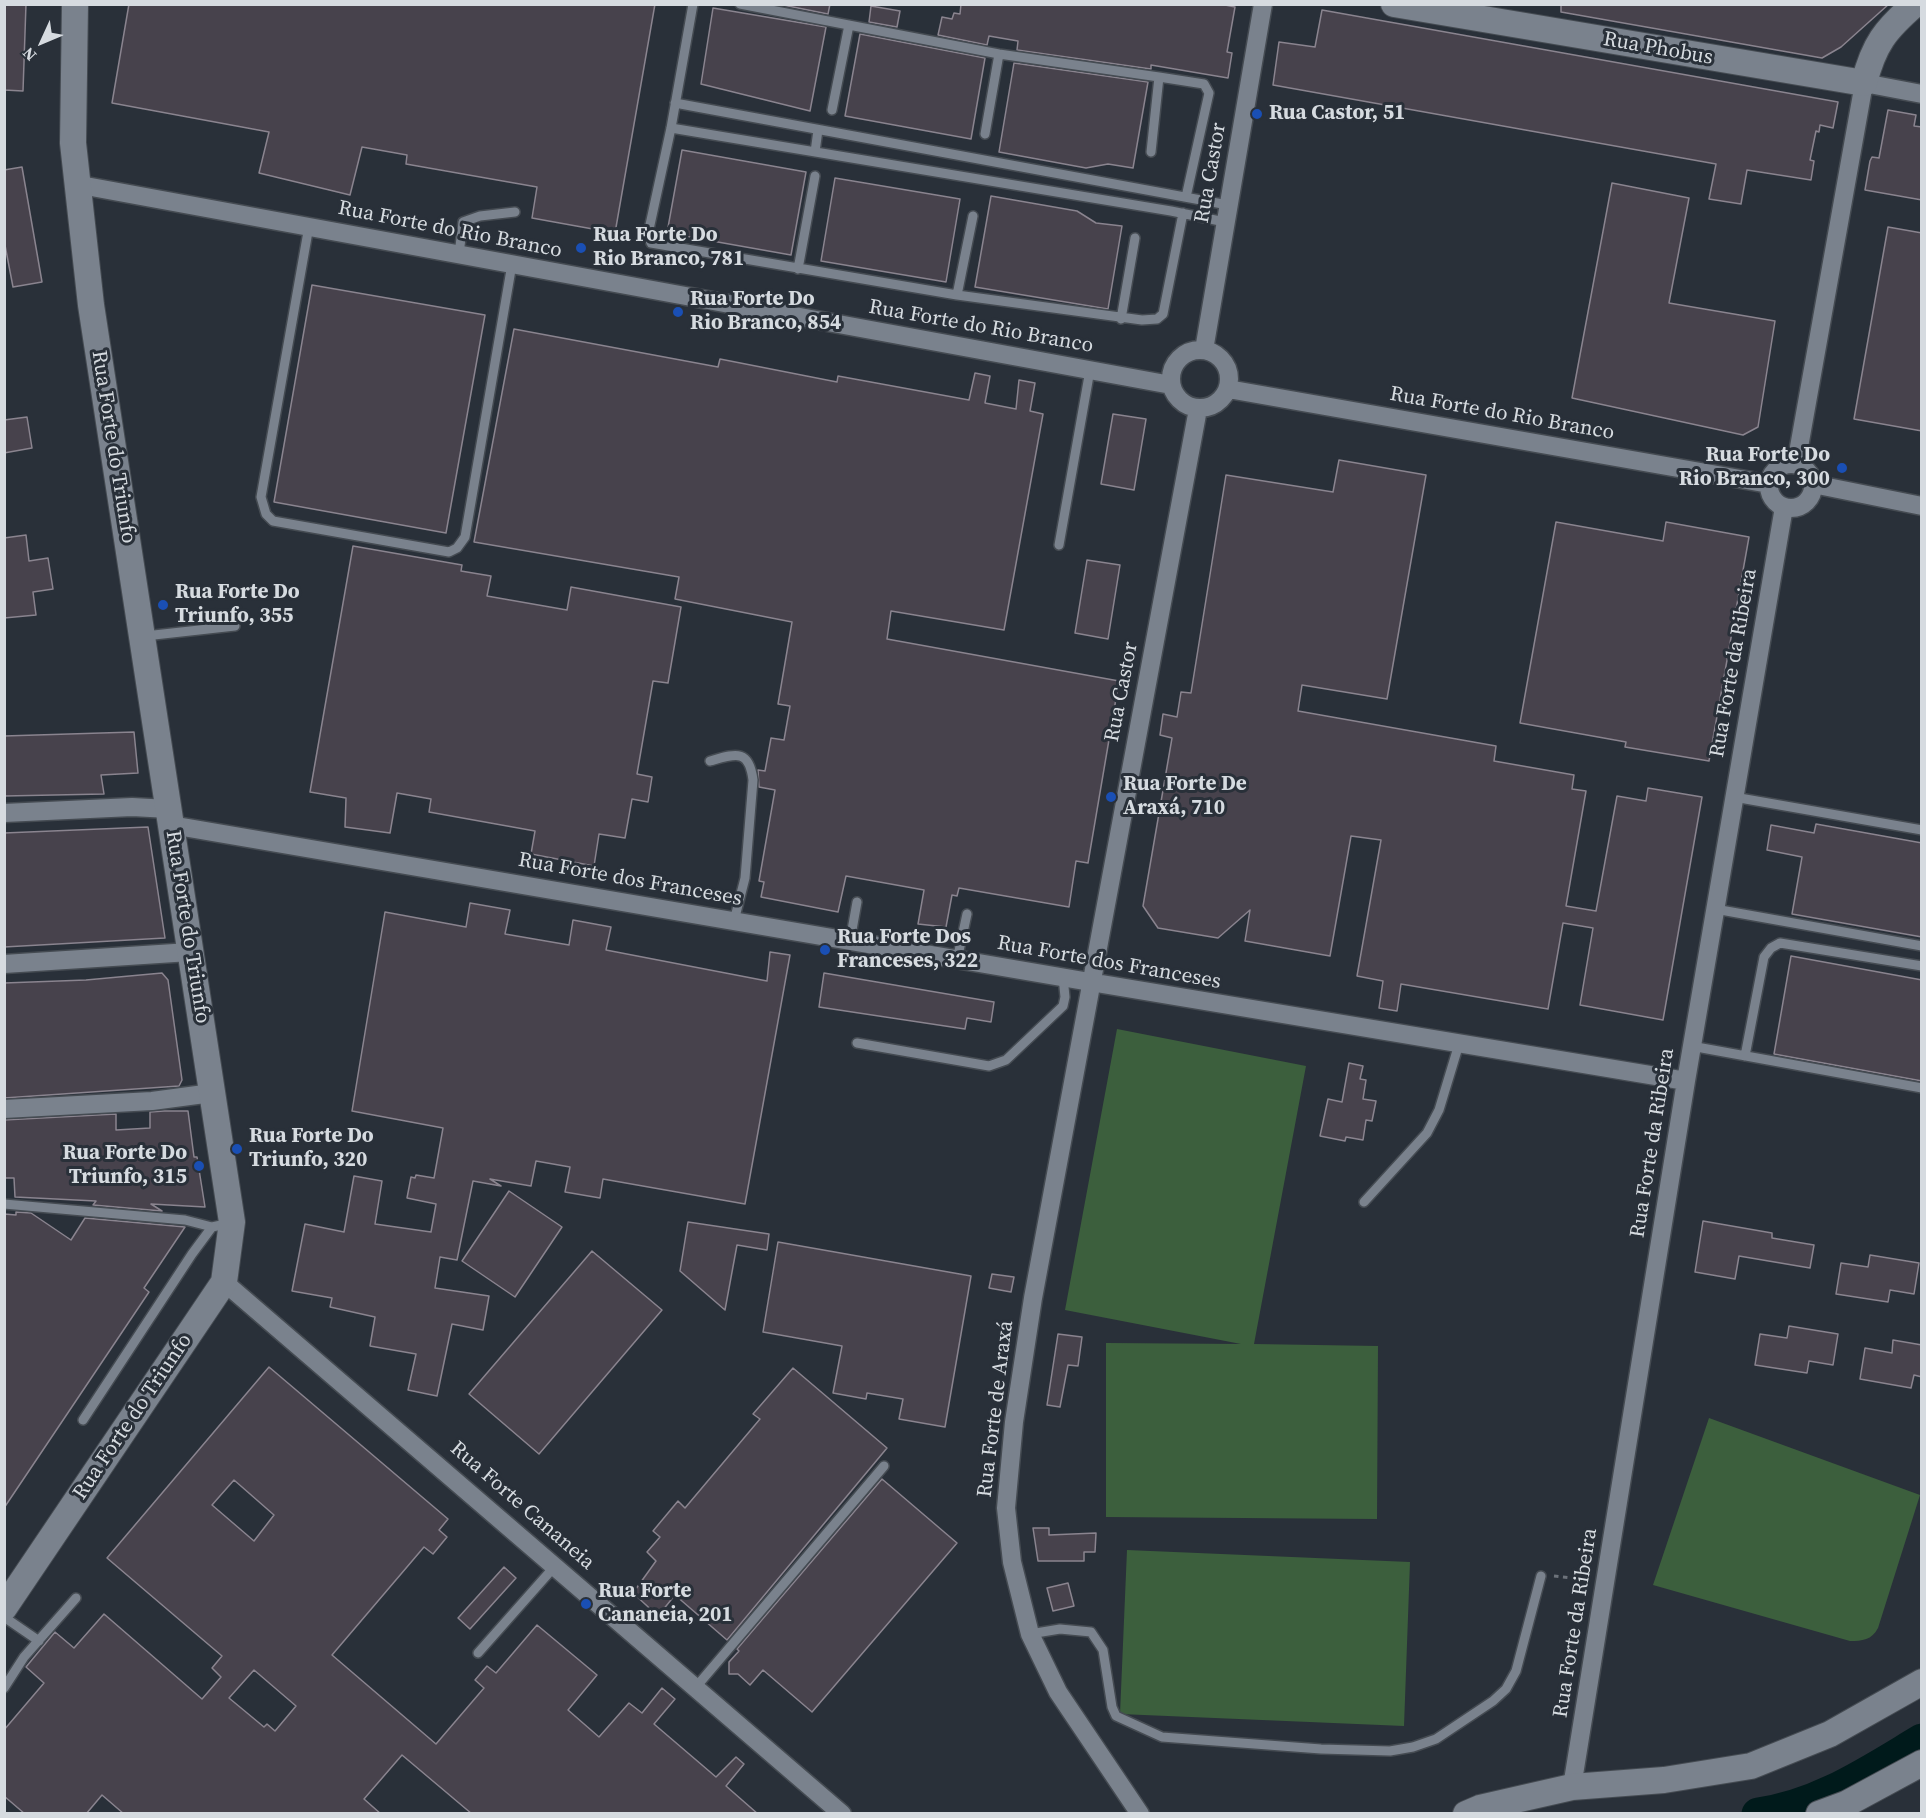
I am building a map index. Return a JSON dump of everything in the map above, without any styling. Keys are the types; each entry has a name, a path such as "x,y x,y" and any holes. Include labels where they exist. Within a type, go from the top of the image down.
{"street":[{"name":"Rua Forte do Triunfo","path":"4,1608 224,1282 212,1093 93,317 75,184 73,143 75,4"},
{"name":"Rua Castor","path":"1203,350 1263,4"},
{"name":"Rua Phobus","path":"1394,4 1922,94"},
{"path":"1796,464 1870,57 1880,38 1915,4"},
{"name":"Rua Forte do Rio Branco","path":"75,184 1171,385"},
{"path":"1203,350 1216,355 1223,361 1229,380 1228,389 1216,404 1198,409 1180,401 1171,385 1171,375 1180,358 1188,352 1203,350"},
{"name":"Rua Forte do Rio Branco","path":"1228,389 1769,484"},
{"name":"Rua Castor","path":"1090,982 1198,409"},
{"path":"1796,464 1808,471 1813,484 1812,492 1798,507 1784,507 1773,498 1769,484 1771,477 1781,466 1796,464"},
{"path":"1813,484 1922,506"},
{"name":"Rua Forte da Ribeira","path":"1572,1787 1686,1081 1784,507"},
{"name":"Rua Forte dos Franceses","path":"4,813 132,807 170,817 734,921 1686,1081"},
{"path":"4,964 190,952"},
{"name":"Rua Forte de Araxá","path":"1090,982 1033,1298 1013,1433 1006,1508 1012,1562 1030,1635 1058,1692 1140,1814"},
{"path":"4,1109 152,1101 212,1093"},
{"name":"Rua Forte Cananeia","path":"224,1282 842,1814"},
{"path":"1466,1814 1480,1808 1572,1787 1664,1780 1751,1766 1830,1734 1922,1682"},
{"path":"1819,1814 1846,1804 1922,1763"}],"lane":[{"path":"693,4 671,128 648,234 651,243 957,295 1121,319 1157,319 1163,314 1183,213"},
{"path":"740,4 999,54 1204,84 1209,93 1186,197"},
{"path":"832,110 849,25"},
{"path":"985,134 999,54"},
{"path":"1151,152 1159,77"},
{"path":"675,103 1186,197 1226,214"},
{"path":"671,128 1183,213 1226,214"},
{"path":"815,152 818,130"},
{"path":"994,183 997,163"},
{"path":"798,269 815,176"},
{"path":"459,254 463,222 480,216 515,212"},
{"path":"957,295 973,216"},
{"path":"309,226 261,497 266,514 273,521 449,552 457,548 465,537 512,264"},
{"path":"1121,319 1135,238"},
{"path":"1059,545 1090,370"},
{"path":"142,636 235,626"},
{"path":"710,761 734,754 745,758 751,764 753,780 745,878 734,921"},
{"path":"1734,797 1922,830"},
{"path":"850,941 857,902"},
{"path":"1715,909 1922,945"},
{"path":"957,960 966,914"},
{"path":"1745,1056 1764,957 1771,948 1780,943 1922,966"},
{"path":"857,1043 989,1066 1006,1060 1053,1018 1063,1006 1065,998 1063,977"},
{"path":"1364,1202 1426,1133 1439,1110 1459,1044"},
{"path":"1692,1046 1922,1088"},
{"path":"4,1204 222,1225"},
{"path":"83,1420 192,1254 222,1225"},
{"path":"696,1687 884,1466"},
{"path":"478,1653 555,1566"},
{"path":"1030,1635 1060,1629 1091,1632 1103,1650 1112,1707 1116,1716 1162,1737 1321,1749 1390,1751 1413,1747 1436,1739 1493,1701 1506,1689 1516,1671 1541,1576"},
{"path":"4,1688 39,1641 76,1598"},
{"path":"4,1617 39,1641"}],"path":[{"path":"1541,1576 1573,1576 1605,1584"}],"green space":[{"path":"1117,1029 1306,1066 1254,1344 1378,1346 1377,1519 1106,1517 1106,1343 1241,1344 1065,1310"},
{"path":"1709,1418 1920,1495 1878,1628 1873,1635 1863,1640 1850,1641 1653,1585"},
{"path":"1127,1550 1410,1562 1404,1726 1120,1714"}],"building":[{"path":"4,4 26,4 23,91 4,90"},
{"path":"129,4 655,4 615,233 532,218 537,187 406,164 407,155 362,147 350,195 259,173 269,132 112,103"},
{"path":"778,4 830,4 828,14"},
{"path":"961,4 1220,4 1235,7 1227,52 1232,53 1228,78 1151,65 1151,69 1017,50 1018,41 989,36 987,45 938,35 942,17 952,19 954,13 960,14"},
{"path":"1561,4 1889,4 1841,47 1822,58 1561,12"},
{"path":"871,6 900,11 897,27 869,22"},
{"path":"713,8 826,27 810,111 701,84"},
{"path":"1322,10 1838,102 1833,128 1820,125 1819,132 1816,131 1810,160 1814,161 1811,180 1747,170 1741,204 1709,199 1716,164 1273,85 1279,42 1315,47"},
{"path":"860,34 985,58 971,139 845,116"},
{"path":"1014,63 1148,82 1133,168 1108,164 1086,168 999,152"},
{"path":"1888,110 1916,115 1914,126 1922,127 1922,200 1865,190 1870,161 1872,157 1879,158"},
{"path":"682,150 806,172 791,255 667,233"},
{"path":"22,167 42,282 13,287 4,240 4,170"},
{"path":"835,178 960,199 946,282 821,261"},
{"path":"1612,183 1689,198 1669,303 1775,321 1758,427 1743,435 1572,398"},
{"path":"991,196 1077,211 1096,223 1122,226 1108,309 975,287"},
{"path":"1888,227 1922,233 1922,431 1854,419"},
{"path":"312,285 485,315 446,533 274,502"},
{"path":"514,329 718,367 720,359 837,382 838,376 969,400 975,373 990,376 985,403 1016,409 1019,380 1035,383 1030,411 1043,414 1004,630 891,611 887,639 1119,681 1088,863 1076,861 1069,907 959,888 957,896 952,895 946,927 918,924 924,890 846,876 838,912 761,897 764,882 759,881 775,790 759,787 758,770 765,771 771,738 784,740 790,706 778,704 792,622 675,599 679,577 474,542"},
{"path":"1113,414 1146,419 1134,490 1101,484"},
{"path":"27,417 32,448 4,453 4,420"},
{"path":"1339,460 1426,475 1387,699 1302,685 1298,711 1496,746 1494,761 1574,775 1572,789 1586,791 1566,906 1596,911 1617,796 1646,801 1648,788 1702,797 1663,1020 1580,1005 1593,928 1563,923 1548,1009 1401,984 1397,1011 1379,1008 1383,981 1357,976 1381,840 1351,836 1330,956 1245,941 1250,910 1218,938 1158,928 1143,906 1172,738 1160,735 1163,714 1177,717 1181,692 1191,693 1226,475 1333,492"},
{"path":"1556,522 1663,541 1666,522 1749,537 1709,761 1625,747 1626,742 1520,723"},
{"path":"26,535 29,561 48,558 53,589 33,592 36,615 4,618 4,538"},
{"path":"353,546 462,565 461,571 491,576 487,596 567,610 571,587 681,607 668,683 653,681 637,774 652,777 648,802 632,799 625,838 599,834 594,866 531,854 535,831 429,812 431,799 397,793 390,833 345,827 346,798 310,792"},
{"path":"1087,560 1120,565 1108,639 1075,633"},
{"path":"134,732 138,773 101,775 104,794 4,796 4,736"},
{"path":"1816,824 1922,843 1922,937 1792,914 1802,857 1767,850 1771,825 1814,833"},
{"path":"148,827 165,938 4,947 4,833"},
{"path":"470,903 510,910 505,934 569,945 573,920 611,927 606,950 767,981 770,952 790,955 745,1204 603,1179 600,1198 565,1192 570,1167 536,1161 531,1186 490,1179 501,1186 473,1181 457,1260 440,1257 435,1288 489,1296 483,1330 452,1324 437,1396 408,1390 416,1354 370,1346 375,1317 330,1307 332,1298 292,1291 305,1224 344,1232 354,1176 382,1181 375,1224 431,1232 436,1204 407,1198 411,1177 415,1178 416,1175 434,1178 443,1128 352,1111 385,912 466,927"},
{"path":"1791,956 1922,980 1922,1081 1774,1054"},
{"path":"162,973 168,980 182,1080 179,1086 4,1098 4,983 86,980"},
{"path":"824,973 994,1002 991,1022 967,1018 965,1029 819,1007"},
{"path":"1349,1063 1363,1066 1360,1079 1366,1080 1363,1099 1376,1101 1372,1121 1366,1120 1363,1140 1346,1137 1345,1141 1320,1136 1328,1099 1342,1102"},
{"path":"188,1111 194,1157 197,1157 205,1207 151,1204 162,1211 93,1205 96,1201 15,1197 14,1178 4,1178 4,1120 116,1114 116,1130 150,1128 150,1112"},
{"path":"509,1191 562,1227 515,1297 462,1261"},
{"path":"16,1212 31,1213 71,1240 85,1218 185,1227 144,1288 149,1292 4,1508 4,1214 16,1215"},
{"path":"1703,1221 1772,1233 1772,1238 1814,1245 1810,1268 1739,1256 1735,1279 1695,1272"},
{"path":"688,1222 769,1234 767,1250 737,1245 725,1310 680,1271"},
{"path":"778,1242 971,1276 945,1427 899,1419 903,1399 867,1393 866,1399 833,1393 842,1346 763,1332"},
{"path":"592,1251 662,1310 539,1454 469,1394"},
{"path":"1870,1255 1919,1263 1914,1294 1890,1290 1888,1302 1836,1294 1841,1263 1868,1267"},
{"path":"992,1274 1014,1277 1011,1292 989,1288"},
{"path":"1789,1326 1838,1334 1833,1365 1809,1361 1807,1373 1755,1365 1760,1334 1787,1338"},
{"path":"1058,1334 1082,1337 1078,1366 1068,1365 1060,1407 1047,1405"},
{"path":"1893,1340 1922,1345 1922,1377 1914,1375 1911,1388 1860,1379 1865,1348 1892,1353"},
{"path":"269,1367 448,1519 439,1530 447,1537 433,1554 424,1547 332,1655 436,1744 484,1688 475,1680 487,1666 496,1673 537,1625 597,1675 568,1710 599,1737 629,1703 642,1713 662,1688 675,1699 654,1724 716,1777 736,1757 744,1764 726,1786 758,1814 472,1814 402,1755 364,1799 381,1814 124,1814 102,1795 86,1814 25,1814 4,1796 4,1730 44,1683 26,1667 55,1632 74,1648 104,1614 202,1699 221,1677 212,1668 222,1656 107,1558","holes":["234,1480 274,1515 254,1541 212,1505","254,1670 296,1706 275,1731 267,1724 264,1727 229,1698"]},
{"path":"793,1368 887,1448 727,1640 675,1595 658,1616 633,1593 656,1561 647,1552 660,1537 653,1531 678,1501 685,1508 760,1419 753,1414"},
{"path":"882,1479 957,1543 812,1712 763,1670 750,1685 738,1674 729,1674 729,1662 739,1651 737,1649"},
{"path":"1033,1528 1049,1528 1049,1535 1096,1533 1095,1552 1084,1552 1084,1561 1038,1561"},
{"path":"504,1567 516,1578 470,1629 458,1618"},
{"path":"1068,1583 1074,1606 1053,1611 1047,1588"}],"waterway":[{"path":"1758,1814 1802,1803 1843,1786 1922,1740"}],"place":[{"name":"Rua Castor, 51","path":"1257,114"},
{"name":"Rua Forte Do Rio Branco, 781","path":"581,248"},
{"name":"Rua Forte Do Rio Branco, 854","path":"678,312"},
{"name":"Rua Forte Do Rio Branco, 300","path":"1842,468"},
{"name":"Rua Forte Do Triunfo, 355","path":"163,605"},
{"name":"Rua Forte De Araxá, 710","path":"1111,797"},
{"name":"Rua Forte Dos Franceses, 322","path":"825,950"},
{"name":"Rua Forte Do Triunfo, 320","path":"237,1149"},
{"name":"Rua Forte Do Triunfo, 315","path":"199,1166"},
{"name":"Rua Forte Cananeia, 201","path":"586,1604"}]}
